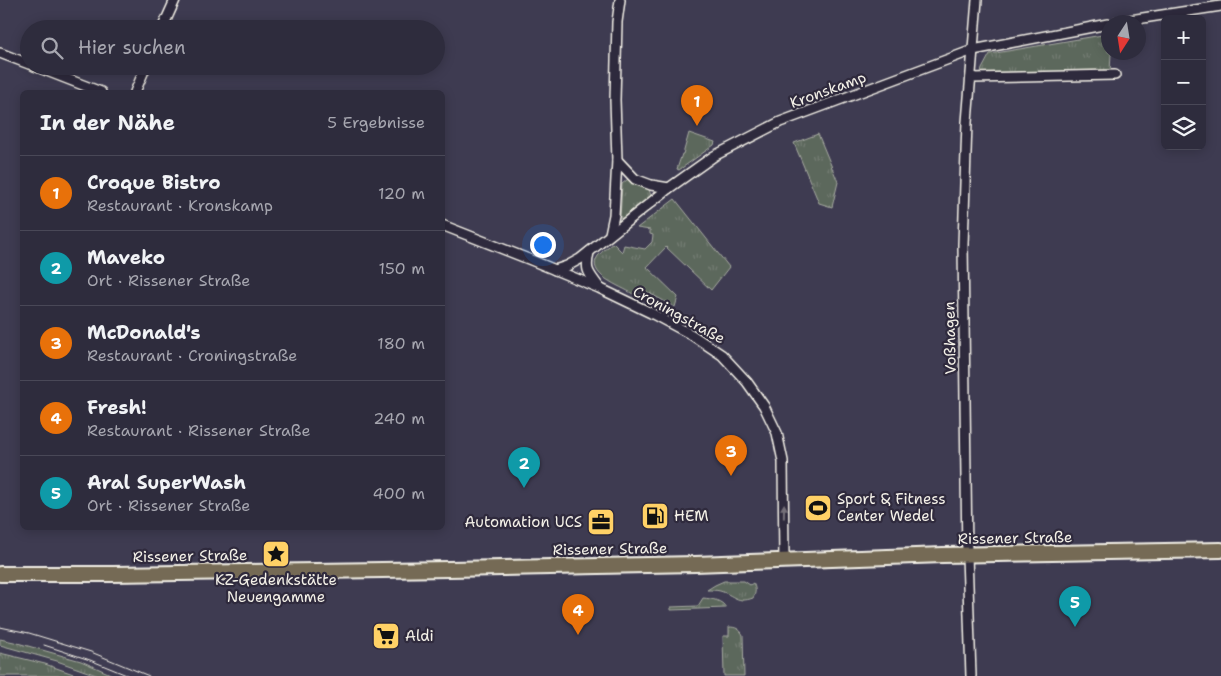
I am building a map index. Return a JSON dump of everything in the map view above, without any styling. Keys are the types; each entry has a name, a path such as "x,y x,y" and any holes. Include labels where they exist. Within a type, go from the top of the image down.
{"main road":[{"name":"Rissener Straße","path":"0,574 449,569 1221,550"}],"street":[{"path":"166,20 175,0"},
{"path":"610,234 614,215 616,160 615,100 620,0"},
{"name":"Voßhagen","path":"972,676 967,555 963,245 967,122 977,0"},
{"path":"1146,18 1221,6"},
{"name":"Kronskamp","path":"555,270 580,259 669,188 714,156 780,122 973,50 1101,25"},
{"path":"0,53 20,61"},
{"path":"57,75 96,90"},
{"path":"136,90 142,75"},
{"path":"970,78 1116,76"},
{"path":"616,160 635,179 651,186 669,188"},
{"path":"445,226 555,270"},
{"path":"589,252 588,272 599,288"},
{"name":"Croningstraße","path":"555,270 599,288 676,326 722,355 747,382 764,406 777,433 783,461 784,560"}],"green space":[{"path":"1101,35 1101,60 1111,60 1110,72 980,76 990,54"},
{"path":"689,133 715,142 714,145 679,170 677,169"},
{"path":"818,134 838,182 832,207 819,203 794,143"},
{"path":"628,179 649,189 651,197 620,220 622,184"},
{"path":"675,199 729,267 711,290 666,247 647,267 678,297 675,307 638,287 633,294 613,283 600,274 596,269 595,263 598,256 613,243 622,252 624,245 645,249 652,242 653,235 650,234 650,230 637,228"},
{"path":"724,581 744,581 750,585 753,583 755,594 753,598 743,600 720,591 707,590"},
{"path":"703,598 713,599 726,608 671,610 671,607 698,606"},
{"path":"729,627 738,629 743,635 744,676 724,676 723,636 729,636"},
{"path":"0,639 81,661 115,676 99,676 57,661 0,645"},
{"path":"0,653 45,664 79,676 0,676"}],"tram line":[{"path":"0,627 29,633 91,652 149,676"},
{"path":"44,645 90,660 129,676"}],"place":[{"name":"Croque Bistro","path":"697,126"},
{"name":"McDonald's","path":"731,476"},
{"name":"Maveko","path":"524,488"},
{"name":"Sport & Fitness Center Wedel","path":"818,508"},
{"name":"HEM","path":"655,516"},
{"name":"Automation UCS","path":"601,522"},
{"name":"KZ-Gedenkstätte Neuengamme","path":"276,554"},
{"name":"Aral SuperWash","path":"1075,627"},
{"name":"Fresh!","path":"578,635"},
{"name":"Aldi","path":"386,636"}]}
